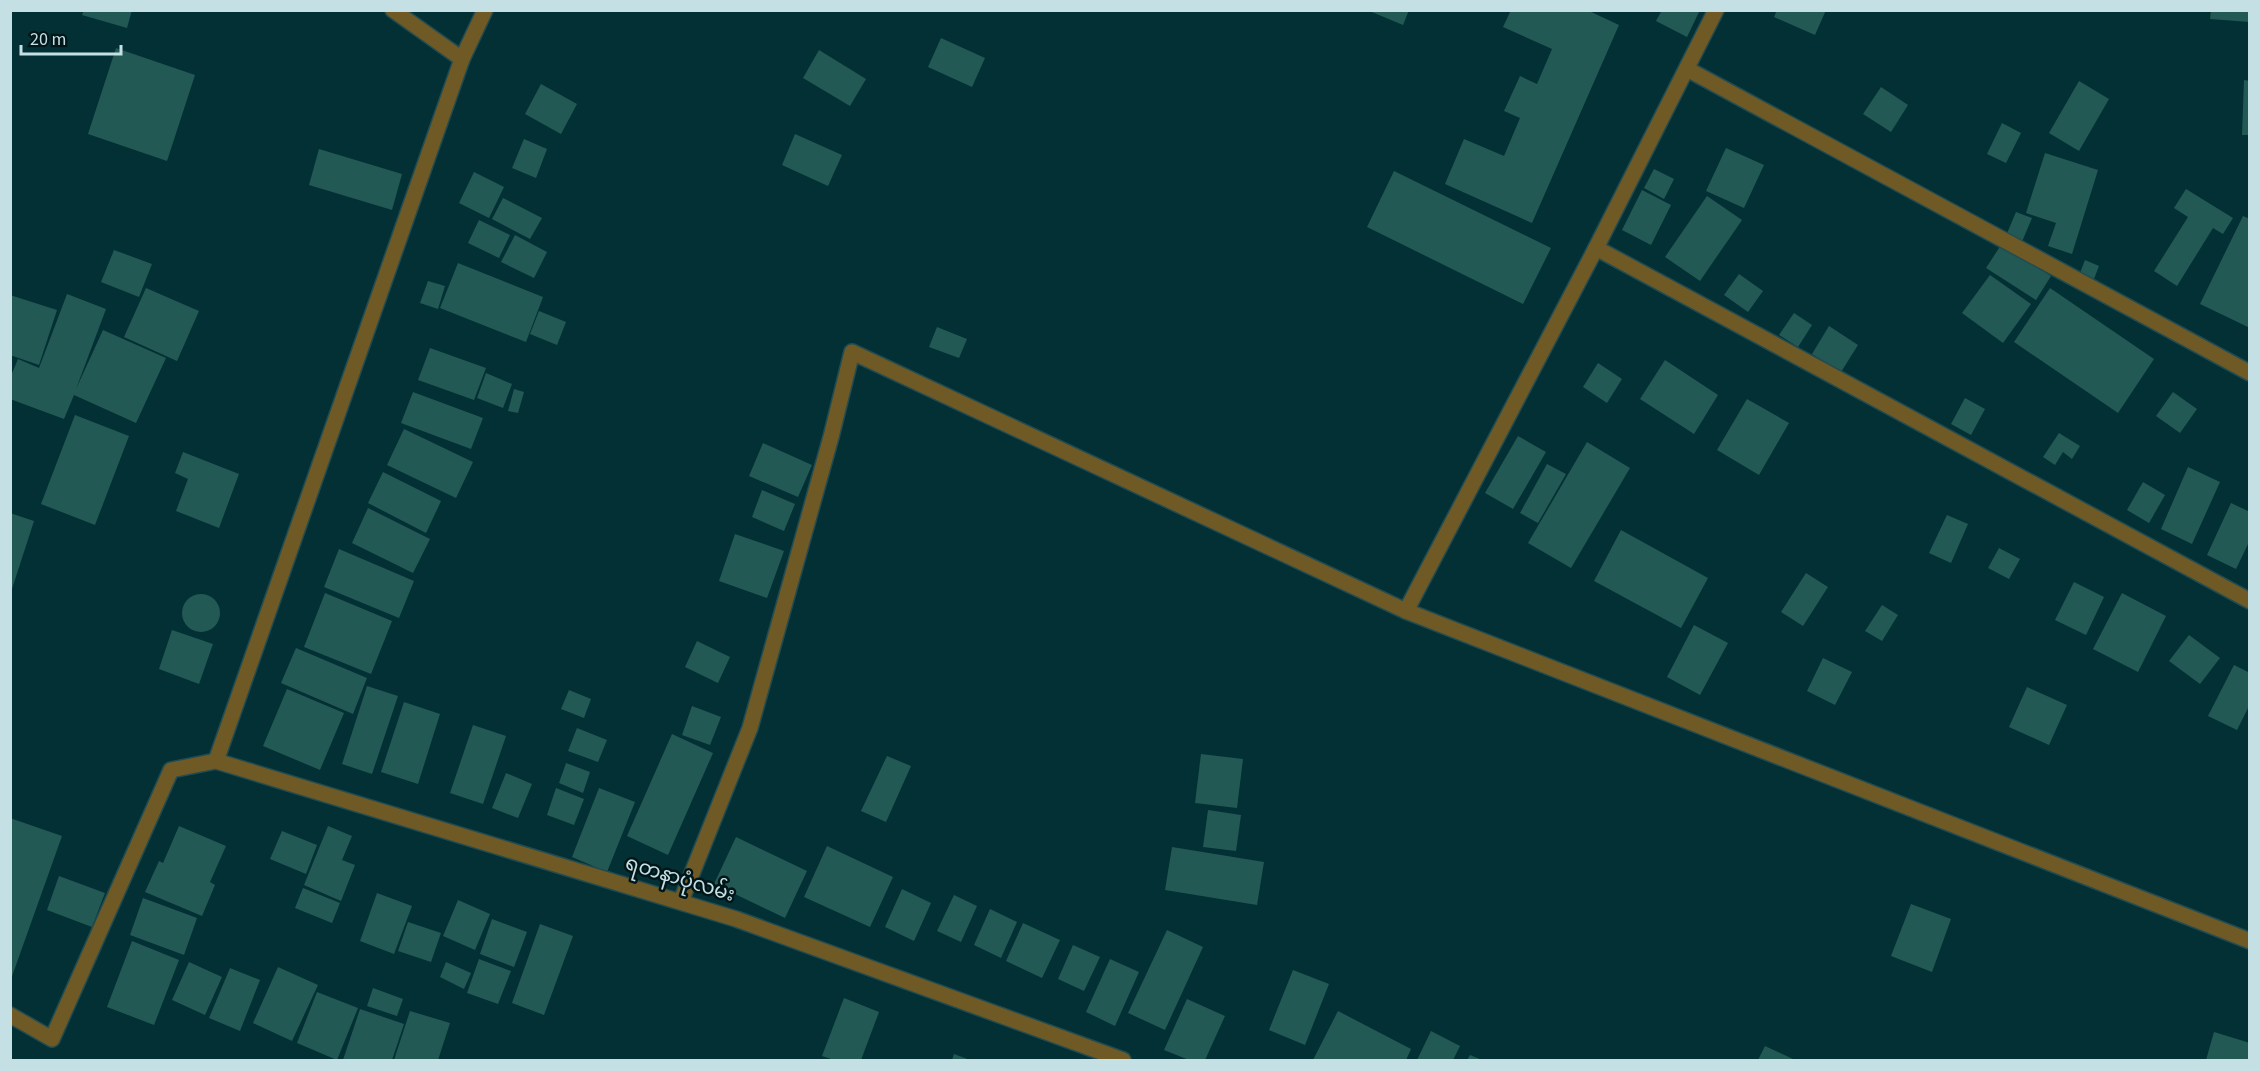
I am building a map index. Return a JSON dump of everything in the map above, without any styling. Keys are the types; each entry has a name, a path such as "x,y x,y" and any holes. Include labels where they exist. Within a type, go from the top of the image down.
{"street":[{"path":"393,10 462,59"},
{"path":"10,1015 52,1039 171,770 216,761 462,59 485,10"},
{"path":"1406,611 1596,248 1716,10"},
{"path":"1687,69 2250,373"},
{"path":"1596,248 2250,601"},
{"path":"681,902 750,728 852,352 1406,611 2250,941"},
{"name":"ရတနာပုံလမ်း","path":"216,761 736,919 1123,1060"}],"building":[{"path":"84,10 132,10 127,28 82,15"},
{"path":"1367,10 1409,10 1403,25"},
{"path":"1511,10 1587,10 1619,25 1532,223 1445,184 1464,139 1504,156 1520,118 1504,111 1520,76 1537,84 1552,49 1503,27"},
{"path":"1662,10 1700,10 1687,37 1656,21"},
{"path":"1777,10 1826,10 1815,35 1774,17"},
{"path":"2211,10 2250,10 2250,22 2210,19"},
{"path":"941,38 985,58 972,87 928,67"},
{"path":"116,48 195,75 167,161 88,134"},
{"path":"819,50 866,79 850,106 803,78"},
{"path":"2244,80 2250,81 2250,135 2242,135"},
{"path":"2079,81 2109,99 2079,151 2049,133"},
{"path":"541,84 577,104 561,134 525,114"},
{"path":"1881,87 1908,105 1891,132 1863,114"},
{"path":"2002,123 2021,133 2006,163 1987,154"},
{"path":"795,134 842,155 828,186 782,165"},
{"path":"524,139 547,149 536,178 512,168"},
{"path":"1726,148 1764,165 1744,208 1706,191"},
{"path":"319,149 402,174 392,210 309,185"},
{"path":"2045,153 2098,170 2072,254 2048,246 2056,223 2026,213"},
{"path":"1654,169 1674,179 1664,199 1644,188"},
{"path":"1394,171 1551,248 1523,304 1367,227"},
{"path":"474,172 504,187 489,218 459,203"},
{"path":"2186,189 2233,218 2223,234 2213,228 2177,286 2154,271 2188,217 2174,208"},
{"path":"1642,190 1671,205 1651,245 1622,230"},
{"path":"1707,196 1742,220 1700,281 1665,257"},
{"path":"503,198 542,218 530,239 492,219"},
{"path":"2016,212 2032,218 2021,244 2005,238"},
{"path":"2243,216 2250,219 2250,328 2200,304"},
{"path":"479,220 510,235 499,258 468,243"},
{"path":"515,235 547,252 534,278 501,262"},
{"path":"2001,245 2051,276 2036,300 1986,268"},
{"path":"114,250 152,264 139,297 101,282"},
{"path":"2085,260 2099,266 2092,284 2078,278"},
{"path":"458,263 543,297 526,342 440,308"},
{"path":"1739,274 1763,291 1748,312 1724,295"},
{"path":"1990,275 2031,304 2003,343 1962,313"},
{"path":"428,281 445,286 438,309 420,303"},
{"path":"146,288 199,311 177,361 124,337"},
{"path":"2050,288 2154,359 2118,413 2014,342"},
{"path":"67,294 106,309 76,389 103,330 166,358 136,423 74,395 64,419 10,399 10,378 18,359 39,368"},
{"path":"10,295 57,310 39,365 10,355"},
{"path":"539,311 566,322 557,345 530,334"},
{"path":"1794,313 1812,325 1798,347 1779,335"},
{"path":"1829,326 1858,345 1841,372 1812,354"},
{"path":"937,327 967,339 959,358 929,347"},
{"path":"430,348 486,368 474,400 418,380"},
{"path":"1665,360 1718,395 1694,434 1640,399"},
{"path":"1598,363 1622,379 1607,403 1583,387"},
{"path":"486,373 512,384 503,408 477,398"},
{"path":"514,389 524,392 518,413 508,411"},
{"path":"413,392 483,418 471,449 401,423"},
{"path":"2173,392 2197,409 2180,433 2156,416"},
{"path":"1965,398 1985,409 1971,435 1951,424"},
{"path":"1747,399 1789,423 1759,475 1717,450"},
{"path":"75,415 129,436 95,525 41,504"},
{"path":"404,429 473,462 456,498 387,465"},
{"path":"2059,433 2080,446 2072,459 2063,452 2055,465 2043,457"},
{"path":"1518,436 1546,452 1513,509 1485,493"},
{"path":"1587,442 1630,468 1571,568 1528,543"},
{"path":"763,443 812,465 798,497 749,476"},
{"path":"183,452 239,474 219,528 176,511 188,479 175,473"},
{"path":"1547,464 1566,474 1538,523 1520,513"},
{"path":"2188,467 2220,482 2192,544 2161,529"},
{"path":"383,472 441,501 426,533 368,503"},
{"path":"2143,482 2165,495 2149,523 2127,510"},
{"path":"762,490 795,504 784,531 752,517"},
{"path":"2231,503 2250,512 2250,540 2236,569 2207,555"},
{"path":"368,508 430,539 413,573 352,543"},
{"path":"10,513 34,521 11,592 10,592"},
{"path":"1947,515 1968,524 1951,563 1929,553"},
{"path":"1621,530 1708,578 1681,628 1594,581"},
{"path":"735,534 784,551 767,598 719,581"},
{"path":"1999,548 2020,559 2009,579 1988,568"},
{"path":"339,549 414,581 399,618 324,587"},
{"path":"1806,573 1828,587 1803,626 1781,612"},
{"path":"2074,582 2104,597 2086,635 2055,620"},
{"path":"325,593 392,621 371,674 304,647"},
{"path":"2122,593 2166,616 2138,672 2093,649"},
{"path":"201,594 214,600 220,613 214,626 201,632 188,626 182,613 188,600"},
{"path":"1882,605 1898,615 1882,641 1865,631"},
{"path":"1694,625 1728,643 1700,695 1667,677"},
{"path":"172,630 213,644 199,684 159,669"},
{"path":"2189,635 2220,658 2200,684 2169,661"},
{"path":"697,641 730,657 718,683 685,667"},
{"path":"296,648 367,678 353,714 281,683"},
{"path":"1823,658 1852,672 1835,705 1807,691"},
{"path":"2234,665 2250,673 2250,704 2237,730 2208,716"},
{"path":"367,686 398,696 372,774 342,764"},
{"path":"2027,687 2067,705 2049,745 2009,727"},
{"path":"287,689 344,713 320,770 263,746"},
{"path":"569,690 591,699 584,718 561,709"},
{"path":"404,702 440,714 418,784 381,772"},
{"path":"692,706 721,717 710,745 682,735"},
{"path":"473,725 506,736 483,804 450,793"},
{"path":"577,728 607,740 598,762 568,751"},
{"path":"672,734 713,753 668,855 627,836"},
{"path":"1201,754 1243,759 1237,808 1195,803"},
{"path":"887,756 911,766 886,822 861,811"},
{"path":"566,763 590,772 583,793 559,783"},
{"path":"506,773 532,784 518,818 492,808"},
{"path":"556,788 584,799 574,825 547,815"},
{"path":"599,788 635,802 607,872 572,857"},
{"path":"1208,810 1241,815 1236,851 1203,847"},
{"path":"10,818 62,836 11,979 10,979"},
{"path":"179,826 226,846 210,882 215,885 202,916 145,892 159,861 163,863"},
{"path":"328,826 352,836 342,860 355,865 341,901 304,885"},
{"path":"282,831 317,845 306,874 270,859"},
{"path":"736,837 807,871 785,918 714,884"},
{"path":"827,846 893,877 870,927 804,897"},
{"path":"1172,847 1264,862 1257,905 1165,890"},
{"path":"59,876 105,893 92,927 47,910"},
{"path":"303,888 340,903 332,923 295,908"},
{"path":"902,889 931,903 914,941 885,927"},
{"path":"377,893 412,906 394,954 360,941"},
{"path":"954,895 977,906 961,942 937,931"},
{"path":"143,898 197,918 184,955 130,935"},
{"path":"458,900 490,914 475,950 443,936"},
{"path":"1911,904 1951,919 1932,972 1891,956"},
{"path":"990,909 1017,922 1001,958 974,945"},
{"path":"492,919 527,932 514,967 480,954"},
{"path":"408,922 441,933 431,962 398,951"},
{"path":"1023,923 1060,940 1042,978 1006,961"},
{"path":"540,924 573,936 544,1015 512,1003"},
{"path":"1167,930 1203,947 1165,1030 1128,1013"},
{"path":"132,941 179,960 154,1025 107,1007"},
{"path":"1073,945 1100,957 1084,991 1058,979"},
{"path":"479,959 511,971 498,1004 467,993"},
{"path":"1110,959 1139,972 1115,1026 1086,1012"},
{"path":"189,962 222,977 205,1015 172,1000"},
{"path":"446,962 471,973 464,989 440,977"},
{"path":"278,967 318,985 292,1041 253,1023"},
{"path":"230,968 260,980 240,1031 209,1018"},
{"path":"1293,970 1329,984 1305,1045 1269,1030"},
{"path":"373,988 403,999 397,1016 367,1006"},
{"path":"317,992 358,1008 337,1060 297,1043"},
{"path":"844,998 879,1012 861,1060 834,1060 822,1056"},
{"path":"1187,999 1225,1016 1205,1060 1189,1060 1164,1050"},
{"path":"360,1009 404,1024 392,1060 343,1060"},
{"path":"410,1011 450,1023 438,1060 394,1060"},
{"path":"1338,1011 1411,1049 1406,1060 1313,1060"},
{"path":"1431,1031 1460,1046 1453,1060 1417,1060"},
{"path":"2214,1032 2250,1043 2249,1060 2206,1060"},
{"path":"1765,1046 1795,1060 1758,1060"},
{"path":"954,1054 970,1060 952,1060"},
{"path":"1470,1055 1482,1060 1467,1060"}]}
